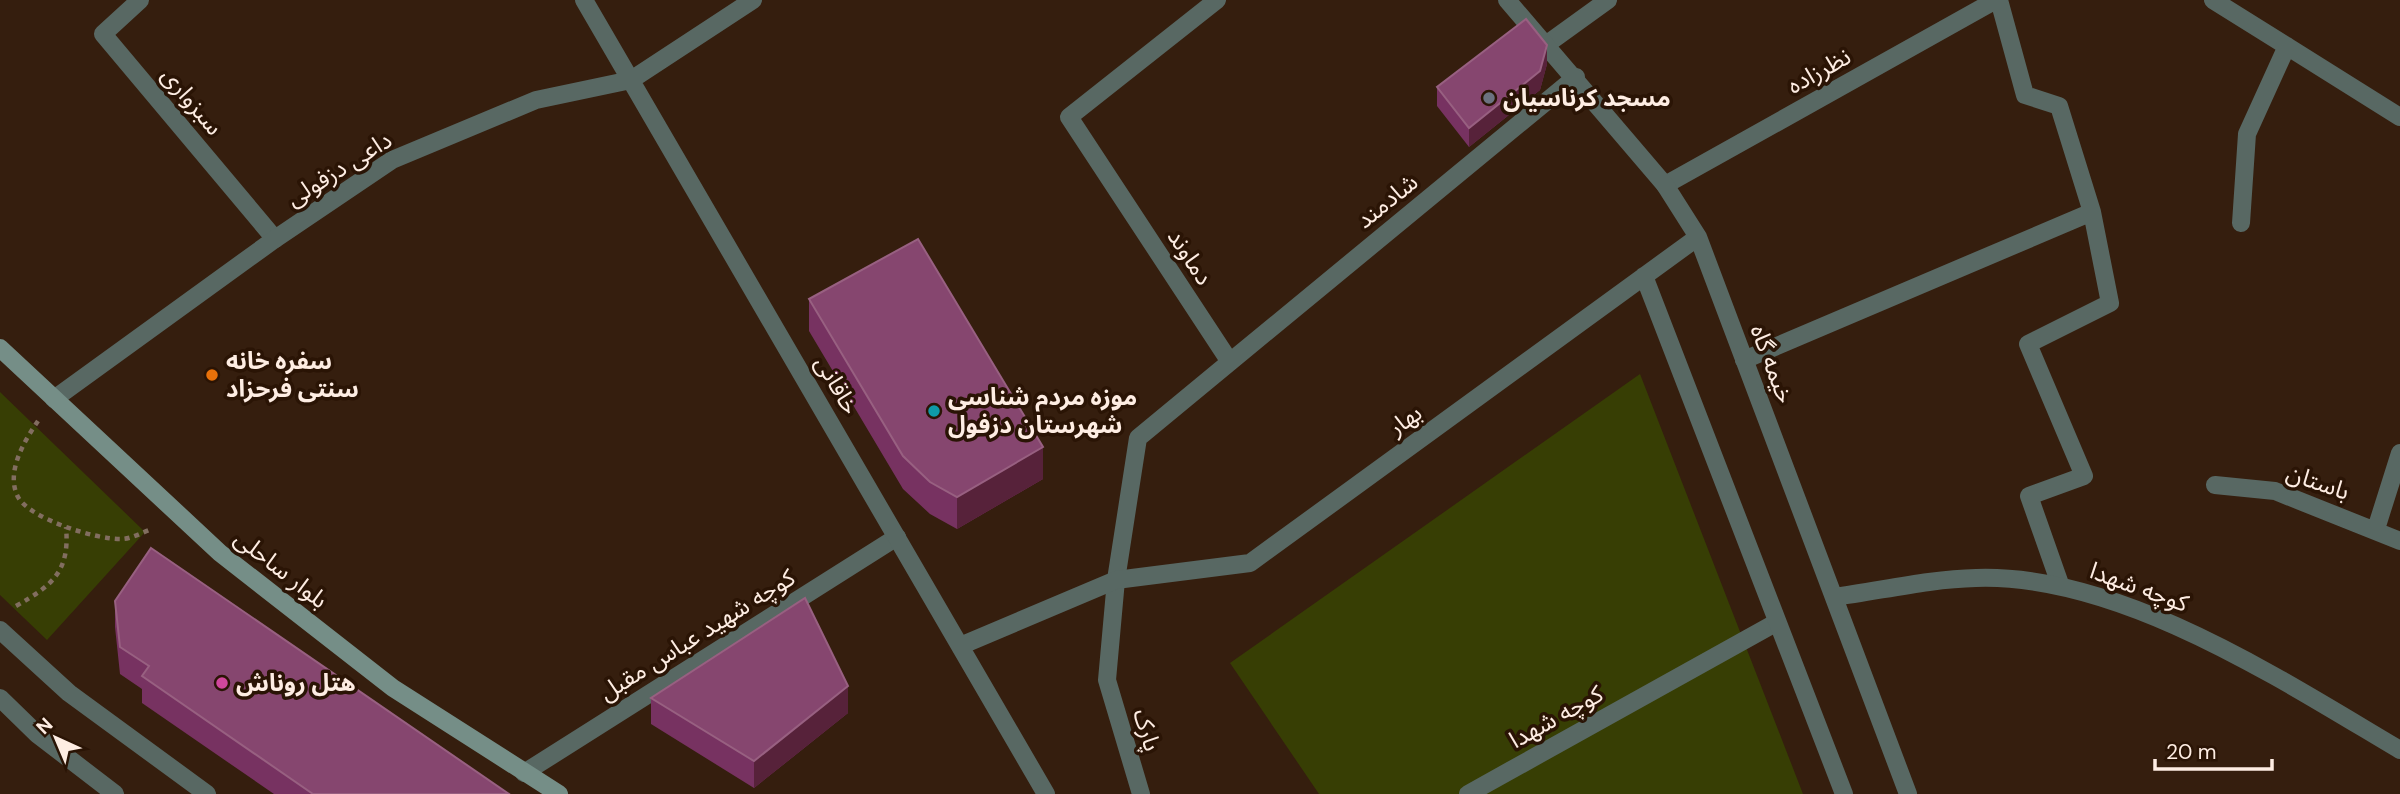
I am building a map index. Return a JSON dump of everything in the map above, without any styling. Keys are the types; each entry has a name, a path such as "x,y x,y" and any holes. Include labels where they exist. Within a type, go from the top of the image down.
{"main road":[{"name":"بلوار ساحلی","path":"0,348 220,553 393,688 559,794"}],"street":[{"name":"سبزواری","path":"139,0 103,33 275,239"},
{"name":"خاقانی","path":"584,0 1046,794"},
{"name":"داعی دزفولی","path":"54,399 275,239 392,160 536,100 631,80 753,0"},
{"name":"دماوند","path":"1217,0 1069,117 1230,362"},
{"name":"خیمه گاه","path":"1507,0 1576,77 1665,185 1698,237 1908,794"},
{"path":"1547,44 1608,0"},
{"path":"1997,0 2025,95 2059,106 2092,212 2110,303 2028,344 2084,476 2029,496 2060,584"},
{"name":"نظرزاده","path":"1665,185 1997,0"},
{"path":"2213,0 2400,117"},
{"path":"2241,223 2247,134 2287,46"},
{"name":"شادمند","path":"1230,362 1576,77"},
{"path":"1744,360 2092,212"},
{"name":"بهار","path":"960,646 1116,580 1250,563 1698,237"},
{"path":"1644,276 1844,794"},
{"path":"1116,580 1138,438 1230,362"},
{"path":"2376,529 2400,453"},
{"name":"باستان","path":"2215,485 2275,491 2376,529 2400,541"},
{"name":"کوچه شهید عباس مقبل","path":"524,773 897,537"},
{"name":"کوچه شهدا","path":"1833,597 1976,578 2060,584 2192,631 2400,750"},
{"name":"پارک","path":"1116,580 1107,680 1141,794"},
{"name":"کوچه شهدا","path":"1468,794 1777,622"},
{"path":"0,630 69,693 207,794"},
{"path":"0,698 37,734 115,794"}],"path":[{"path":"54,399 22,445 15,476 18,497 39,516 87,534 122,540 183,519"},
{"path":"11,609 34,596 64,566 68,547 66,526"}],"green space":[{"path":"1640,374 1803,794 1319,794 1230,663"},
{"path":"0,392 145,532 47,640 0,595"}],"building":[{"name":"مسجد کرناسیان","path":"1526,19 1547,45 1540,71 1469,128 1437,87"},
{"path":"918,239 1043,447 957,497 930,482 903,456 809,299"},
{"name":"هتل روناش","path":"151,548 509,794 313,794 142,676 149,666 120,647 115,601"},
{"path":"805,598 848,686 754,761 651,698"}],"place":[{"name":"مسجد کرناسیان","path":"1489,98"},
{"name":"سفره خانه سنتی فرحزاد","path":"212,375"},
{"name":"موزه مردم شناسی شهرستان دزفول","path":"934,411"},
{"name":"هتل روناش","path":"222,683"}]}
